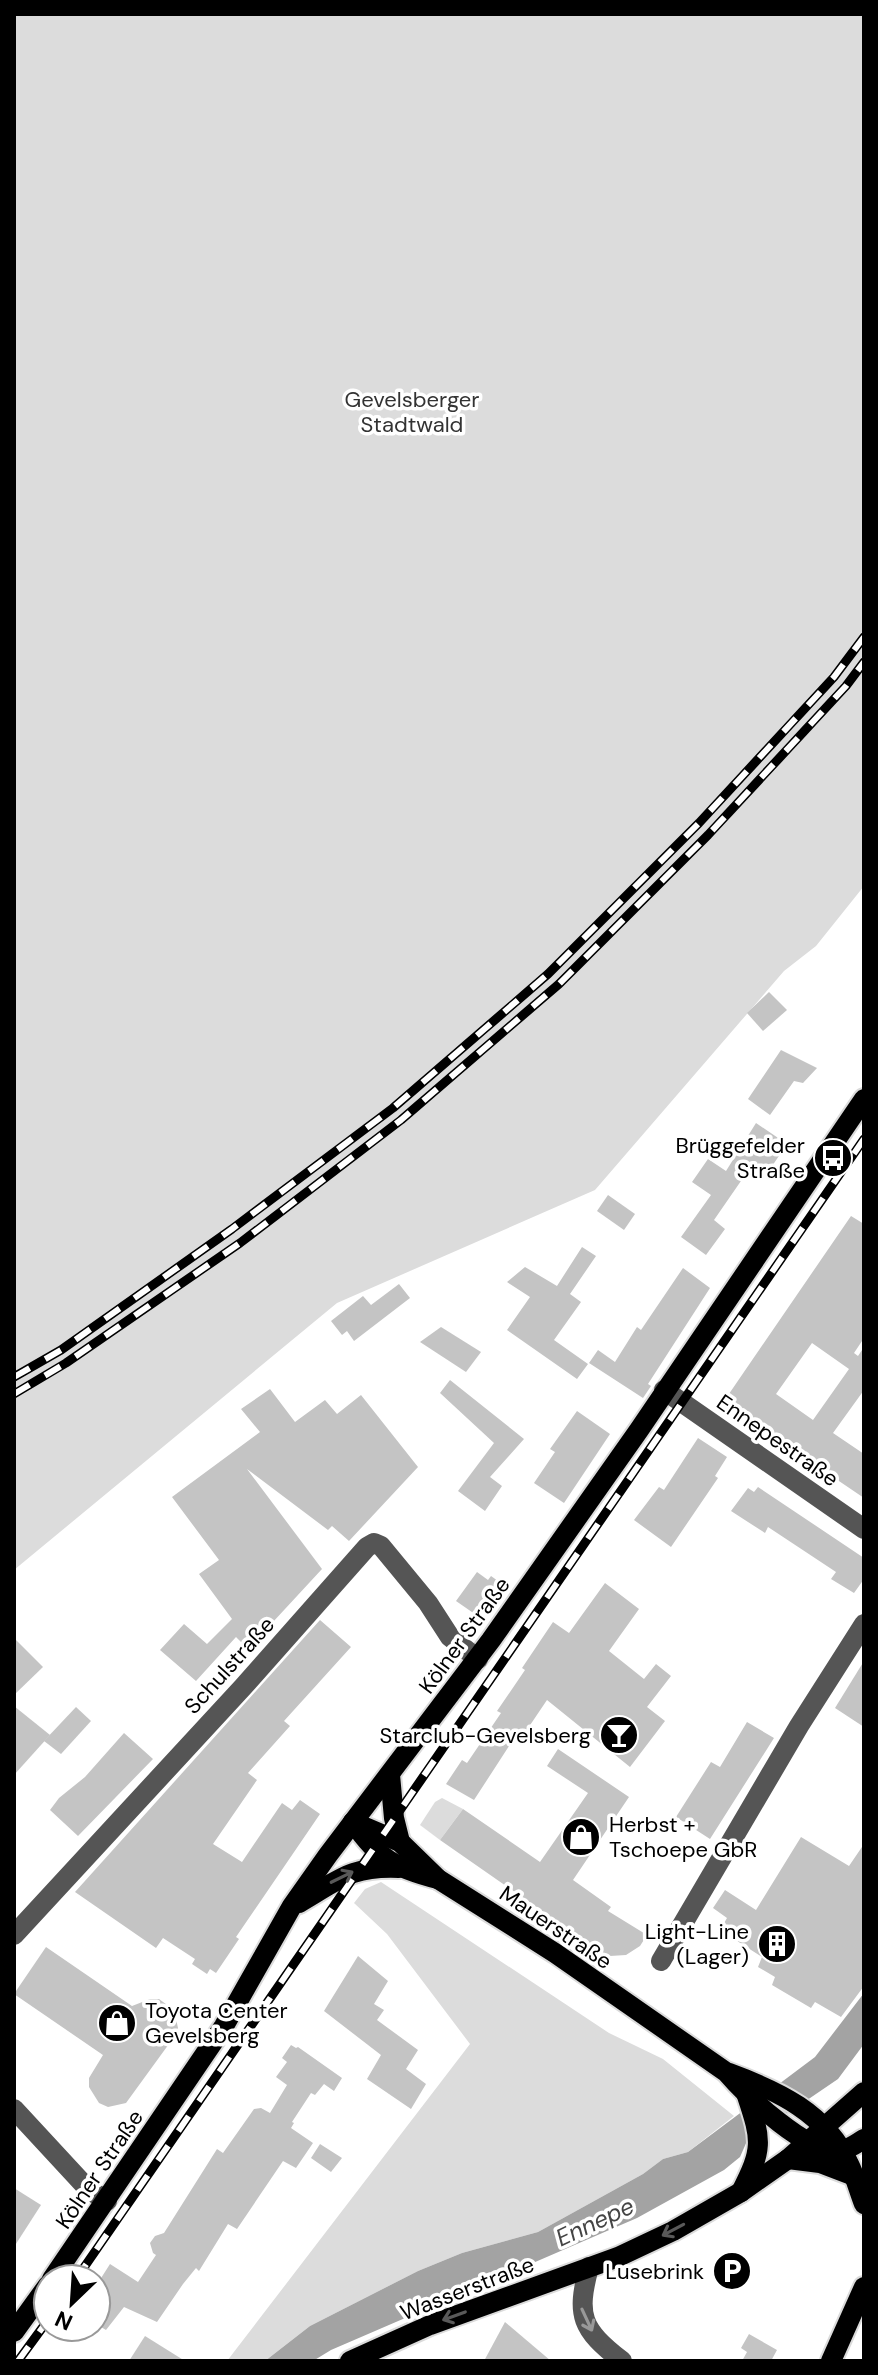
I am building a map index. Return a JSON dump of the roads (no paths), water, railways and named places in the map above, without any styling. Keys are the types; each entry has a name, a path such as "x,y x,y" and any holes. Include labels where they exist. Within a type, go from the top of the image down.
{"main road":[{"name":"Kölner Straße","path":"63,2263 224,2026 292,1906 478,1659 590,1501 864,1099"},
{"path":"390,1775 400,1842"},
{"name":"Mauerstraße","path":"353,1822 400,1842 438,1879 555,1953 726,2072 811,2125"},
{"name":"Mauerstraße","path":"353,1822 373,1849 399,1868 438,1879"},
{"path":"292,1906 352,1872 380,1867 399,1868"},
{"path":"741,2192 757,2157 754,2090"},
{"name":"Mauerstraße","path":"754,2090 794,2100 811,2125"},
{"path":"864,2092 846,2108 811,2125 830,2151 842,2151 864,2139"},
{"name":"Wasserstraße","path":"350,2361 430,2325 618,2257 673,2231 741,2192 788,2159 811,2125"},
{"path":"842,2151 864,2204"},
{"path":"788,2159 820,2163 854,2176"},
{"path":"831,2361 864,2287"},
{"path":"17,2329 32,2308"}],"street":[{"name":"Ennepestraße","path":"664,1390 864,1529"},
{"name":"Schulstraße","path":"14,1935 233,1698 367,1547 374,1543 381,1546 428,1603 450,1637 478,1659"},
{"path":"661,1961 799,1726 864,1624"},
{"path":"14,2109 88,2189 107,2201"},
{"path":"589,2267 582,2294 584,2318 597,2339 622,2361"}],"water":[{"name":"Ennepe","path":"864,1993 864,2044 838,2079 747,2141 740,2157 724,2170 637,2218 331,2350 313,2361 265,2361 310,2326 418,2271 462,2253 538,2232 643,2174 663,2159 688,2152 815,2057"}],"railway":[{"path":"14,1377 61,1350 232,1229 393,1108 548,974 699,823 834,677 864,637"},
{"path":"14,1394 66,1363 240,1243 401,1120 559,984 708,835 846,686 864,662"},
{"path":"87,2263 864,1139"},
{"path":"18,2361 32,2342"}],"place":[{"name":"Brüggefelder Straße","path":"833,1158"},
{"name":"Starclub-Gevelsberg","path":"619,1735"},
{"name":"Herbst + Tschoepe GbR","path":"581,1837"},
{"name":"Light-Line (Lager)","path":"777,1944"},
{"name":"Toyota Center Gevelsberg","path":"117,2023"},
{"name":"Lusebrink","path":"732,2271"}],"park label":[{"name":"Gevelsberger Stadtwald","path":"412,412"}]}
